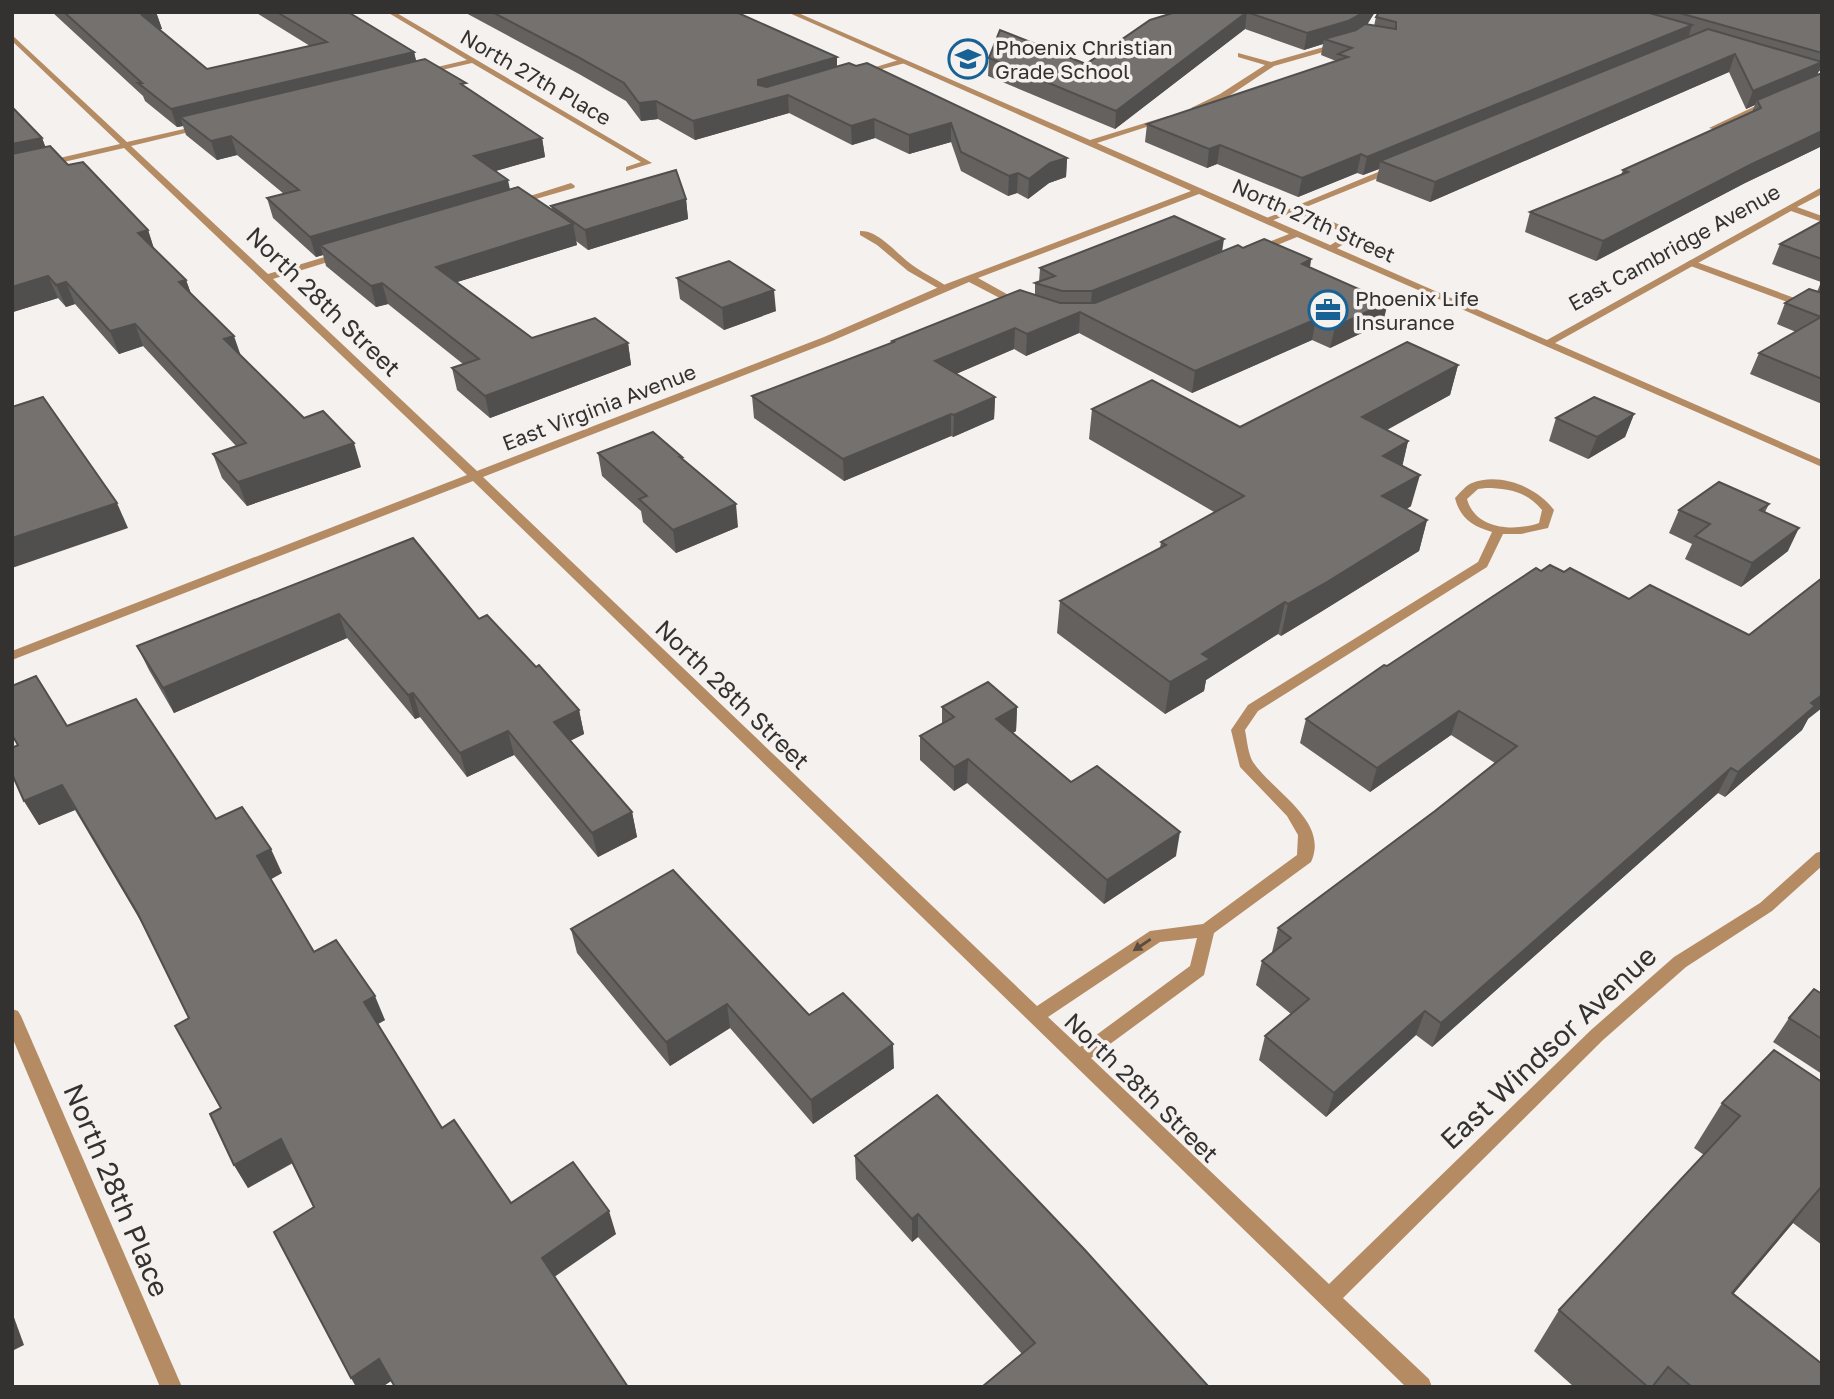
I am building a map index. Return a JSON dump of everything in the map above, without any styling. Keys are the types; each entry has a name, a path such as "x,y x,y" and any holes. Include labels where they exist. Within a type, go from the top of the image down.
{"street":[{"name":"North 27th Place","path":"390,12 648,163 629,169"},
{"name":"North 27th Street","path":"790,12 1822,464"},
{"name":"North 28th Street","path":"12,37 475,477 1421,1387"},
{"path":"1191,110 1223,96 1272,64 1349,43"},
{"path":"1241,55 1272,64"},
{"path":"408,77 473,61"},
{"path":"852,76 902,61"},
{"path":"1713,128 1772,102"},
{"path":"1090,143 1179,114"},
{"path":"12,172 212,124"},
{"path":"1266,220 1408,162"},
{"path":"506,205 570,186"},
{"name":"East Cambridge Avenue","path":"1548,343 1822,190"},
{"name":"East Virginia Avenue","path":"12,656 828,339 944,288 1199,191"},
{"path":"1790,208 1822,219"},
{"path":"1294,209 1347,231 1344,240 1331,248"},
{"path":"863,233 911,269 944,288"},
{"path":"1248,254 1297,234"},
{"path":"266,278 351,252"},
{"path":"1691,263 1822,312"},
{"path":"970,278 1024,307"},
{"path":"1486,484 1511,486 1535,496 1548,510 1544,524 1534,530 1499,530 1477,522 1467,514 1461,498 1466,491 1486,484"},
{"path":"1037,1016 1156,936 1207,930 1305,858 1306,835 1292,812 1245,763 1238,730 1253,708 1483,564 1499,530"},
{"name":"East Windsor Avenue","path":"1329,1298 1597,1035 1680,962 1766,907 1822,857"},
{"path":"1079,1057 1198,970 1207,930"},
{"name":"North 28th Place","path":"12,1016 171,1387"}],"building":[{"path":"64,12 156,12 142,15 207,69 327,42 277,12 348,12 414,52 171,109 138,83 142,83"},
{"path":"492,12 736,12 837,57 758,80 758,85 767,87 849,63 856,66 867,63 1067,158 1050,163 1029,179 1018,173 1009,176 961,152 951,123 909,135 874,119 851,126 788,95 693,121 656,101 639,103 624,83"},
{"path":"1176,12 1247,12 1116,111 989,58 1000,30 1086,64 1150,20"},
{"path":"1247,12 1364,12 1348,21 1307,33"},
{"path":"1379,12 1646,12 1692,25 1367,157 1361,154 1302,178 1220,145 1209,149 1147,124 1348,57 1338,54 1352,48 1324,39 1356,30 1365,24 1396,29 1396,22 1376,17"},
{"path":"1676,12 1822,12 1822,53"},
{"path":"1708,29 1822,62 1753,91 1735,54 1435,182 1380,161"},
{"path":"425,59 466,83 461,84 542,138 474,156 508,180 310,237 267,198 299,190 231,136 211,141 180,117"},
{"path":"1822,73 1822,131 1603,241 1530,212 1628,172 1623,170 1761,108 1757,100"},
{"path":"12,107 42,138 12,144"},
{"path":"50,146 68,165 83,162 148,230 138,233 186,280 179,282 234,336 224,339 304,418 323,411 354,443 238,482 213,454 246,443 135,324 110,331 66,282 56,285 48,276 12,287 12,154"},
{"path":"676,170 686,199 585,230 551,206"},
{"path":"518,187 573,224 436,267 532,338 595,318 628,343 485,396 452,368 479,359 382,283 371,286 320,245"},
{"path":"1174,216 1224,239 1092,291 1062,291 1035,283 1055,276 1040,268"},
{"path":"1822,221 1822,259 1780,244"},
{"path":"1264,239 1311,259 1302,264 1388,302 1335,327 1316,319 1195,371 1080,312 1027,334 1015,328 935,361 995,397 843,459 752,396 1020,290 1060,303 1095,303 1238,245 1243,248"},
{"path":"729,261 774,290 722,308 677,278"},
{"path":"1809,289 1822,293 1822,379 1759,353 1821,317 1785,303"},
{"path":"1407,342 1458,365 1362,417 1408,441 1383,456 1420,475 1382,496 1427,520 1327,582 1288,604 1285,602 1202,654 1210,659 1170,682 1060,601 1166,545 1161,542 1244,496 1092,409 1152,380 1240,427"},
{"path":"43,397 117,503 12,538 12,407"},
{"path":"1594,397 1634,414 1597,437 1556,418"},
{"path":"653,432 736,504 673,530 639,499 647,496 598,453"},
{"path":"1719,482 1769,504 1760,510 1799,528 1752,563 1695,536 1710,524 1679,510"},
{"path":"413,538 479,619 487,615 536,667 539,665 579,710 554,722 632,812 592,833 508,731 460,753 413,693 408,695 339,614 163,688 137,646"},
{"path":"1550,565 1564,572 1570,568 1629,599 1650,585 1749,635 1822,578 1822,695 1811,703 1815,706 1738,772 1731,768 1441,1023 1425,1011 1334,1093 1265,1036 1309,999 1262,961 1291,938 1278,928 1517,746 1459,711 1377,768 1306,719 1384,665 1387,666 1536,568 1541,571"},
{"path":"36,676 67,726 136,699 216,819 242,807 271,849 257,856 314,952 336,940 375,996 364,1002 442,1128 454,1120 511,1203 573,1162 609,1211 542,1258 628,1387 395,1387 379,1359 351,1378 274,1232 314,1207 281,1139 234,1165 210,1114 221,1108 175,1026 189,1018 138,914 62,785 24,801 12,774 12,748 18,745 12,735 12,686"},
{"path":"988,682 1017,707 996,719 1071,782 1097,766 1180,832 1107,880 968,759 954,767 920,736 954,717 942,707"},
{"path":"673,870 809,1015 843,993 893,1044 811,1100 727,1004 666,1042 571,929"},
{"path":"1814,989 1822,994 1822,1039 1789,1018"},
{"path":"1774,1050 1822,1082 1822,1186 1732,1293 1822,1364 1822,1387 1692,1387 1668,1367 1652,1387 1648,1387 1559,1310 1740,1116 1722,1103"},
{"path":"937,1095 1084,1249 1209,1387 983,1386 1035,1343 918,1214 912,1219 855,1156"}],"place":[{"name":"Phoenix Christian Grade School","path":"968,59"},
{"name":"Phoenix Life Insurance","path":"1328,310"}]}
